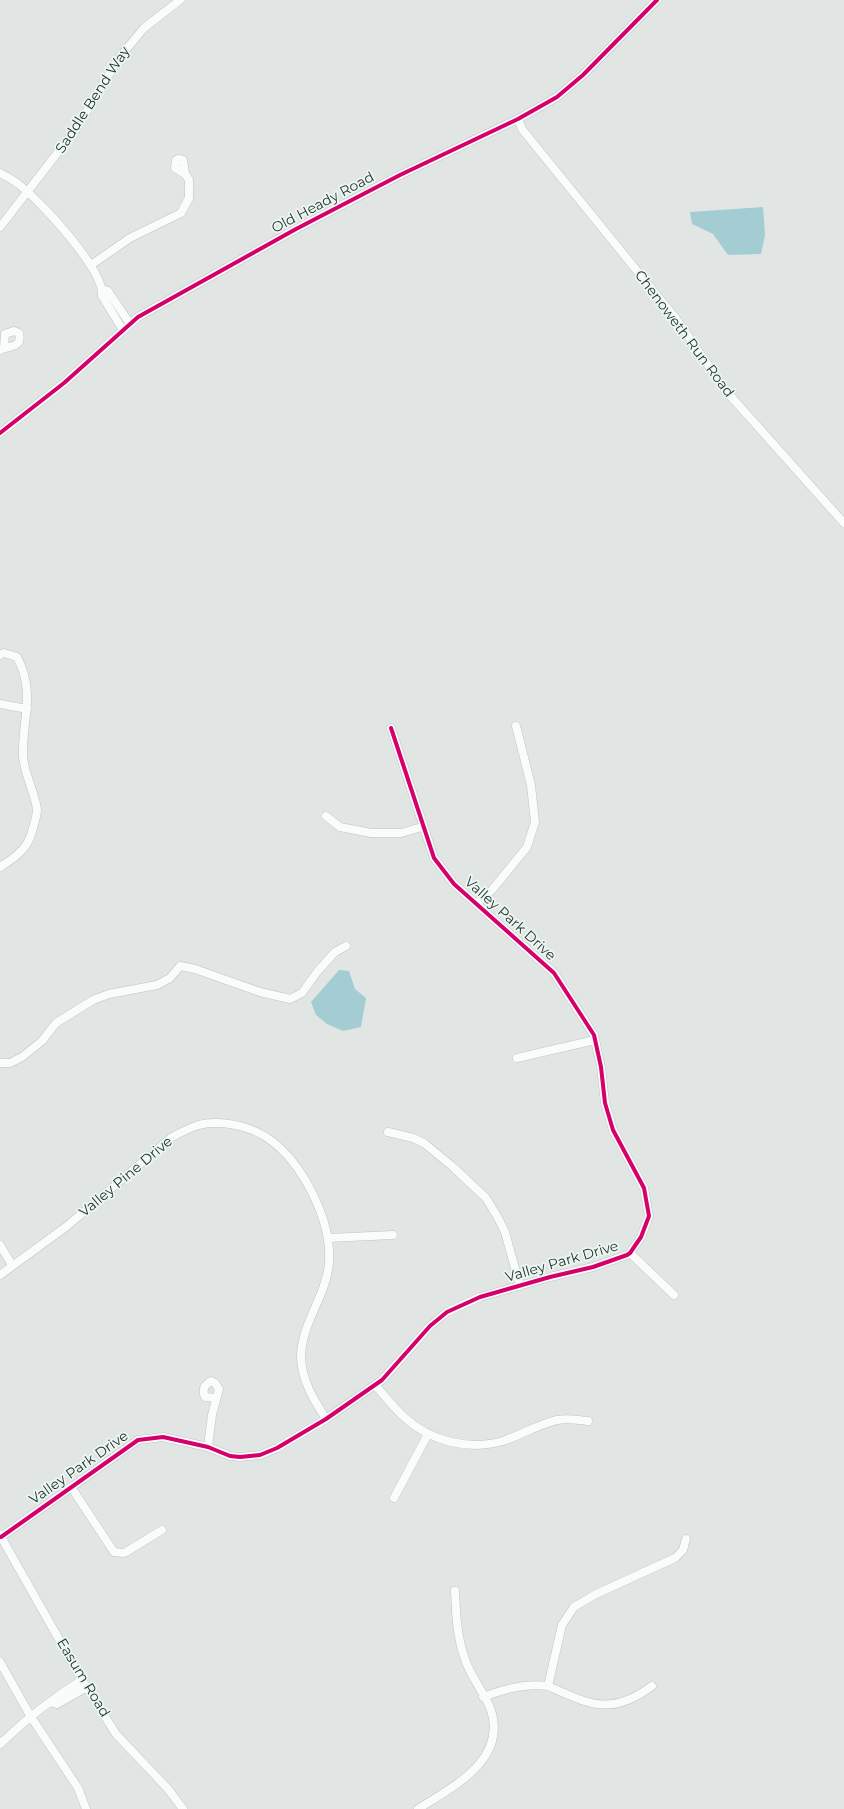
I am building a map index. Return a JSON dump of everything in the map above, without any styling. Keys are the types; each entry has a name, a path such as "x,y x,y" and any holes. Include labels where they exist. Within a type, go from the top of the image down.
{"street":[{"name":"Saddle Bend Way","path":"0,227 27,191 58,155 76,129 119,58 144,28 180,0"},
{"name":"Old Heady Road","path":"0,433 64,383 123,330 144,314 296,229 407,171 518,119 548,103 571,87 657,0"},
{"name":"Chenoweth Run Road","path":"518,119 522,129 677,320 726,391 844,523"},
{"path":"0,173 27,191 63,229 91,264 103,290 102,296 123,330"},
{"path":"91,264 130,238 181,213 189,198 188,180 185,174"},
{"path":"103,290 108,291 130,324"},
{"path":"0,655 4,653 17,657 24,669 27,685 27,709 24,728 23,757 37,811 31,837 18,855 0,867"},
{"path":"0,704 27,709"},
{"path":"476,904 492,890 527,847 535,822 531,785 516,726"},
{"name":"Valley Park Drive","path":"0,1536 138,1440 163,1437 208,1447 230,1456 240,1458 260,1455 277,1448 326,1419 382,1380 430,1326 447,1312 480,1297 593,1267 630,1253 641,1237 649,1216 644,1188 613,1130 605,1103 601,1066 594,1035 554,973 454,884 434,858 422,827 390,728"},
{"path":"326,816 340,827 371,833 401,833 422,827"},
{"path":"0,1063 10,1063 22,1057 42,1041 56,1023 93,1000 109,994 146,988 170,978 180,966 185,966 260,992 290,999 302,993 316,972 335,952 346,946"},
{"path":"517,1058 595,1040"},
{"name":"Valley Pine Drive","path":"0,1275 67,1226 172,1137 188,1129 210,1122 225,1123 250,1129 269,1139 280,1148 296,1168 312,1191 322,1216 328,1238 328,1273 320,1298 308,1322 304,1336 301,1358 306,1383 326,1419"},
{"path":"388,1132 413,1138 424,1144 453,1167 486,1198 498,1216 505,1232 520,1286"},
{"path":"328,1238 393,1235"},
{"path":"0,1245 12,1265"},
{"path":"630,1253 674,1295"},
{"path":"375,1385 403,1416 428,1434 443,1440 464,1445 486,1444 504,1440 556,1420 588,1420"},
{"path":"208,1447 216,1398"},
{"path":"394,1498 428,1434"},
{"path":"71,1487 114,1552 126,1552 162,1530"},
{"name":"Easum Road","path":"0,1536 82,1680 116,1734 168,1789 183,1809"},
{"path":"548,1686 562,1625 574,1607 596,1594 675,1558 683,1550 686,1539"},
{"path":"419,1809 476,1769 491,1746 493,1725 489,1706 466,1663 461,1647 456,1616 455,1590"},
{"path":"0,1662 31,1716 78,1788 86,1809"},
{"path":"0,1744 31,1716 51,1702 55,1696 82,1680"},
{"path":"484,1697 520,1685 548,1686 585,1702 606,1705 622,1703 638,1696 652,1686"},
{"path":"51,1702 58,1704 87,1687"}],"water":[{"path":"763,207 765,235 761,254 728,255 713,234 692,224 690,212"},
{"path":"339,970 349,971 355,989 366,998 361,1027 343,1031 327,1024 316,1015 311,1002"}],"cycle path":[{"path":"0,433 64,383 138,317 296,229 400,175 518,119 557,97 583,75 657,0"},
{"path":"1,1537 138,1440 163,1437 208,1447 230,1456 240,1457 260,1455 277,1448 326,1419 382,1380 430,1326 447,1312 480,1297 550,1277 593,1267 627,1255 641,1237 649,1216 644,1188 613,1130 605,1103 601,1067 594,1035 554,973 454,884 434,858 391,728"}]}
